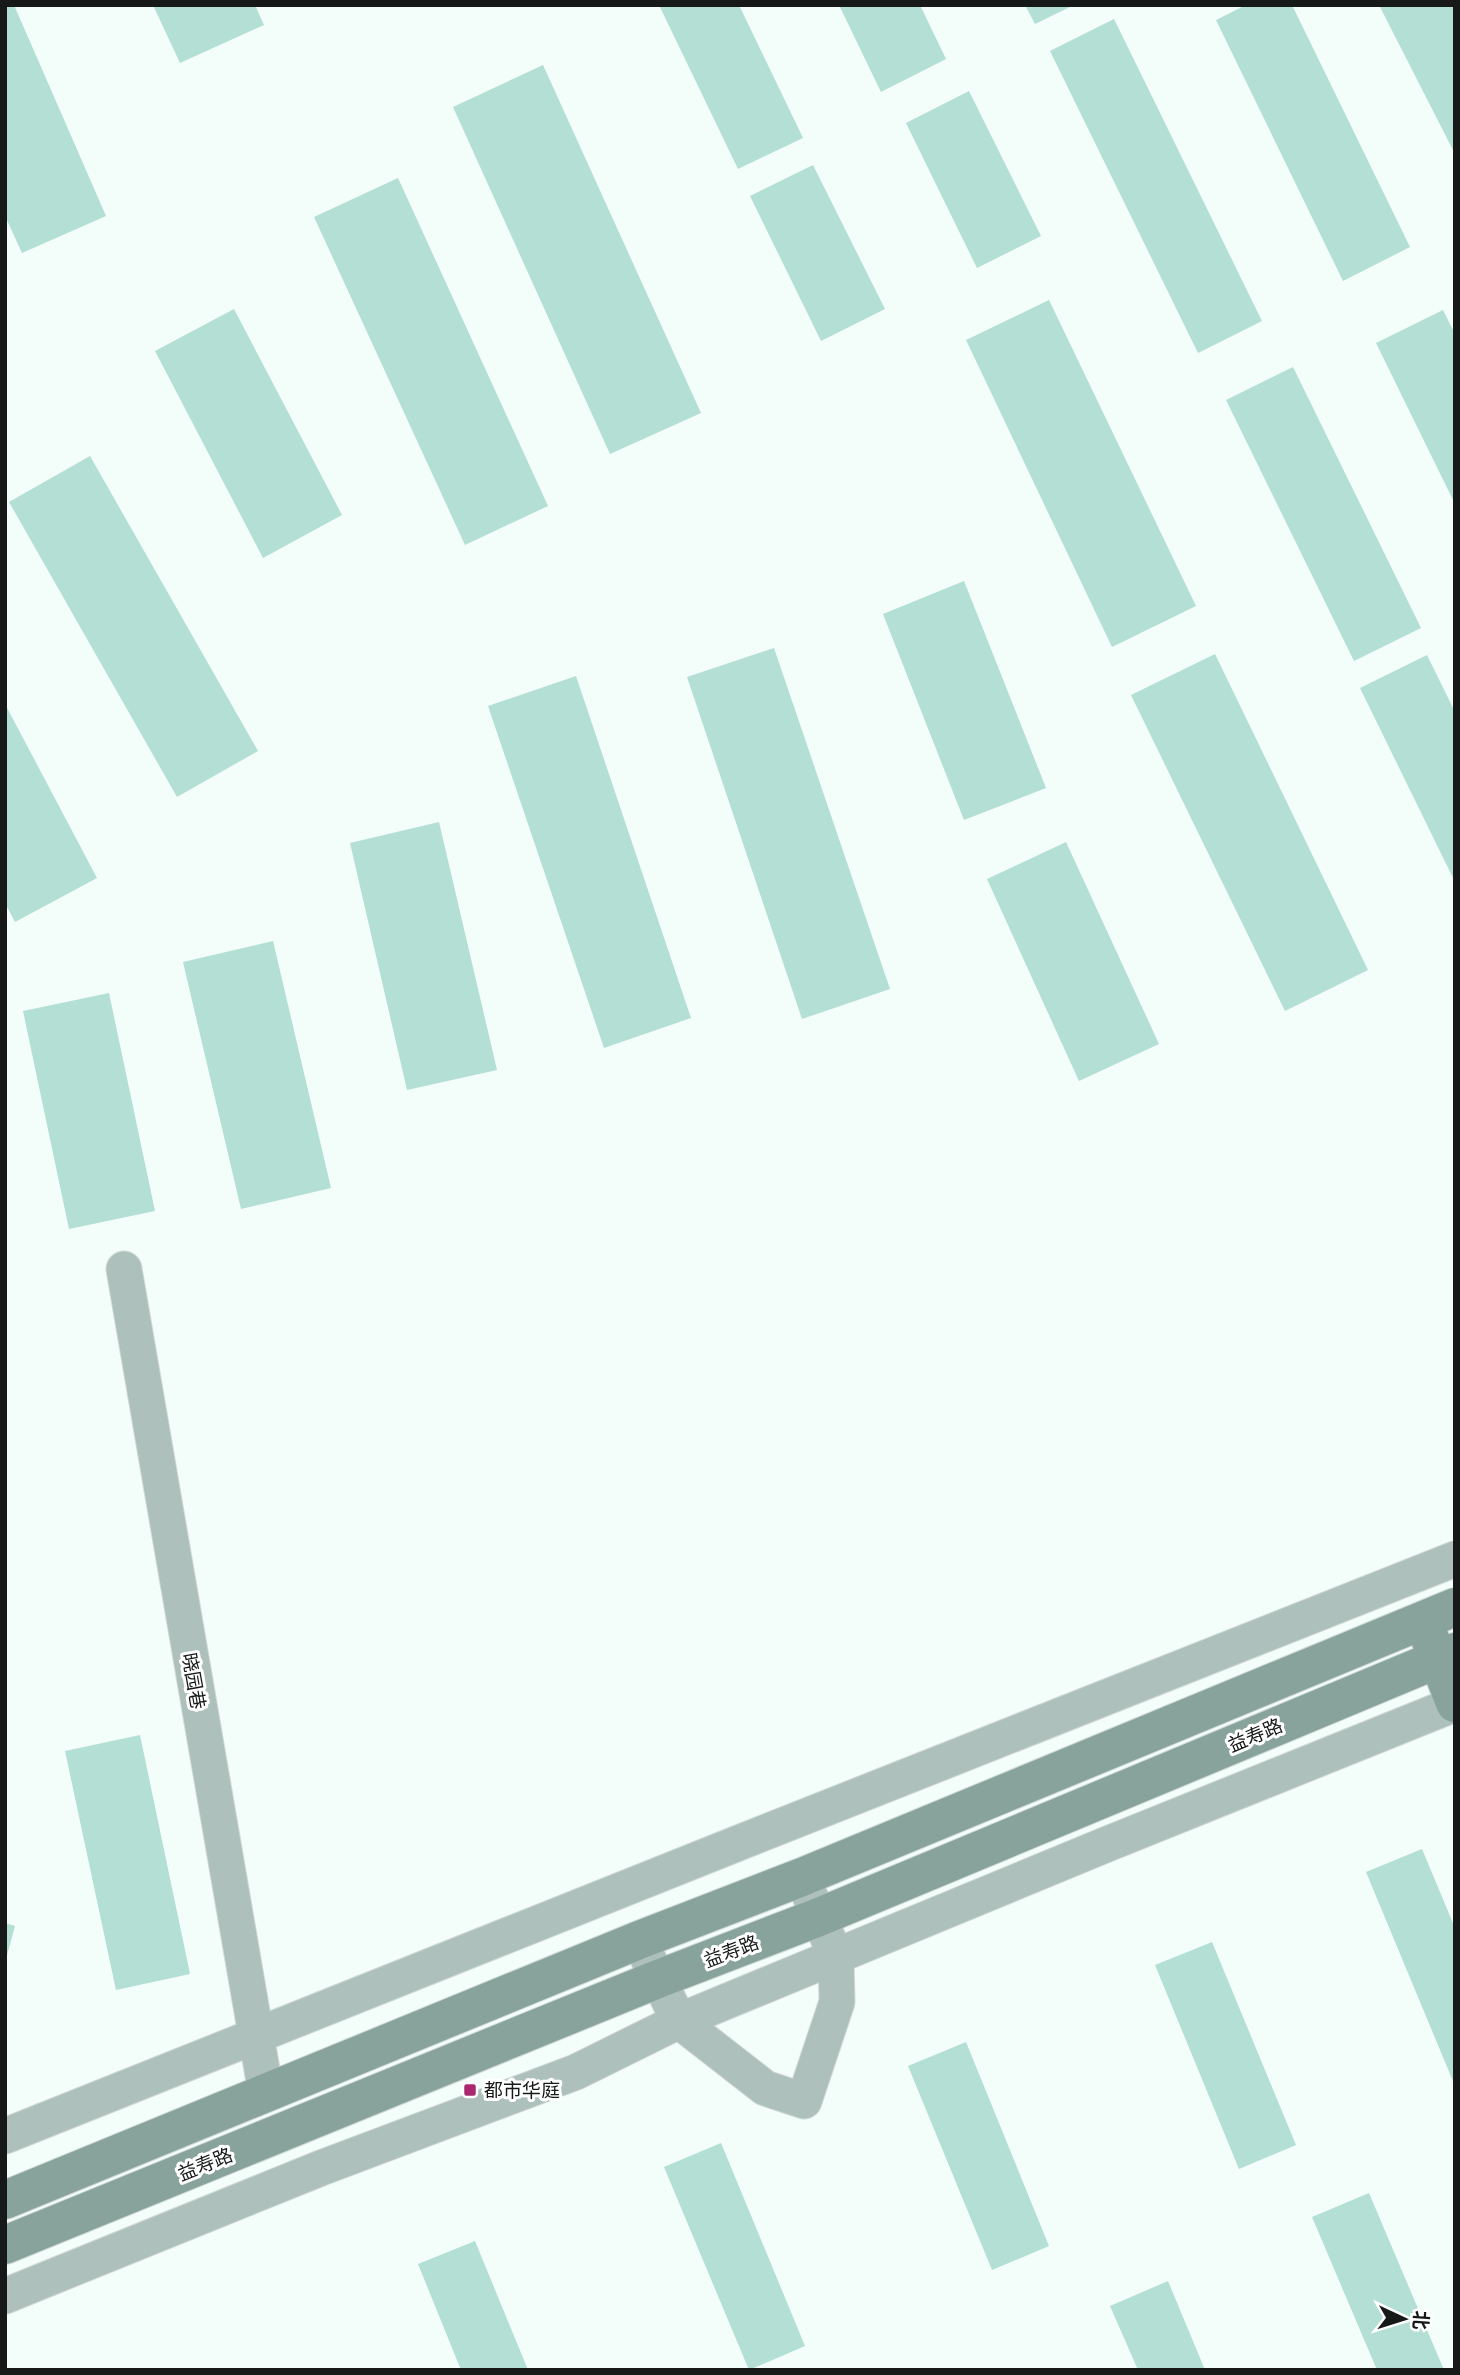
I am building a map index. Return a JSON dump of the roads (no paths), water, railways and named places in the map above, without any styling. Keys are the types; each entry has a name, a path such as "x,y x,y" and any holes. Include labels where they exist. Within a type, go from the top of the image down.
{"main road":[{"path":"5,2200 639,1940 802,1877 1438,1613 1455,1704"},
{"name":"益寿路","path":"5,2245 658,1979 819,1917 1447,1655"}],"street":[{"name":"晓园巷","path":"124,1269 266,2093"},
{"path":"5,2136 1455,1559"},
{"path":"5,2297 321,2168 576,2071 679,2021 1455,1704"},
{"path":"639,1940 679,2021 765,2088 804,2101 837,2002 836,1956 802,1877"}],"place":[{"name":"都市华庭","path":"470,2090"}]}
